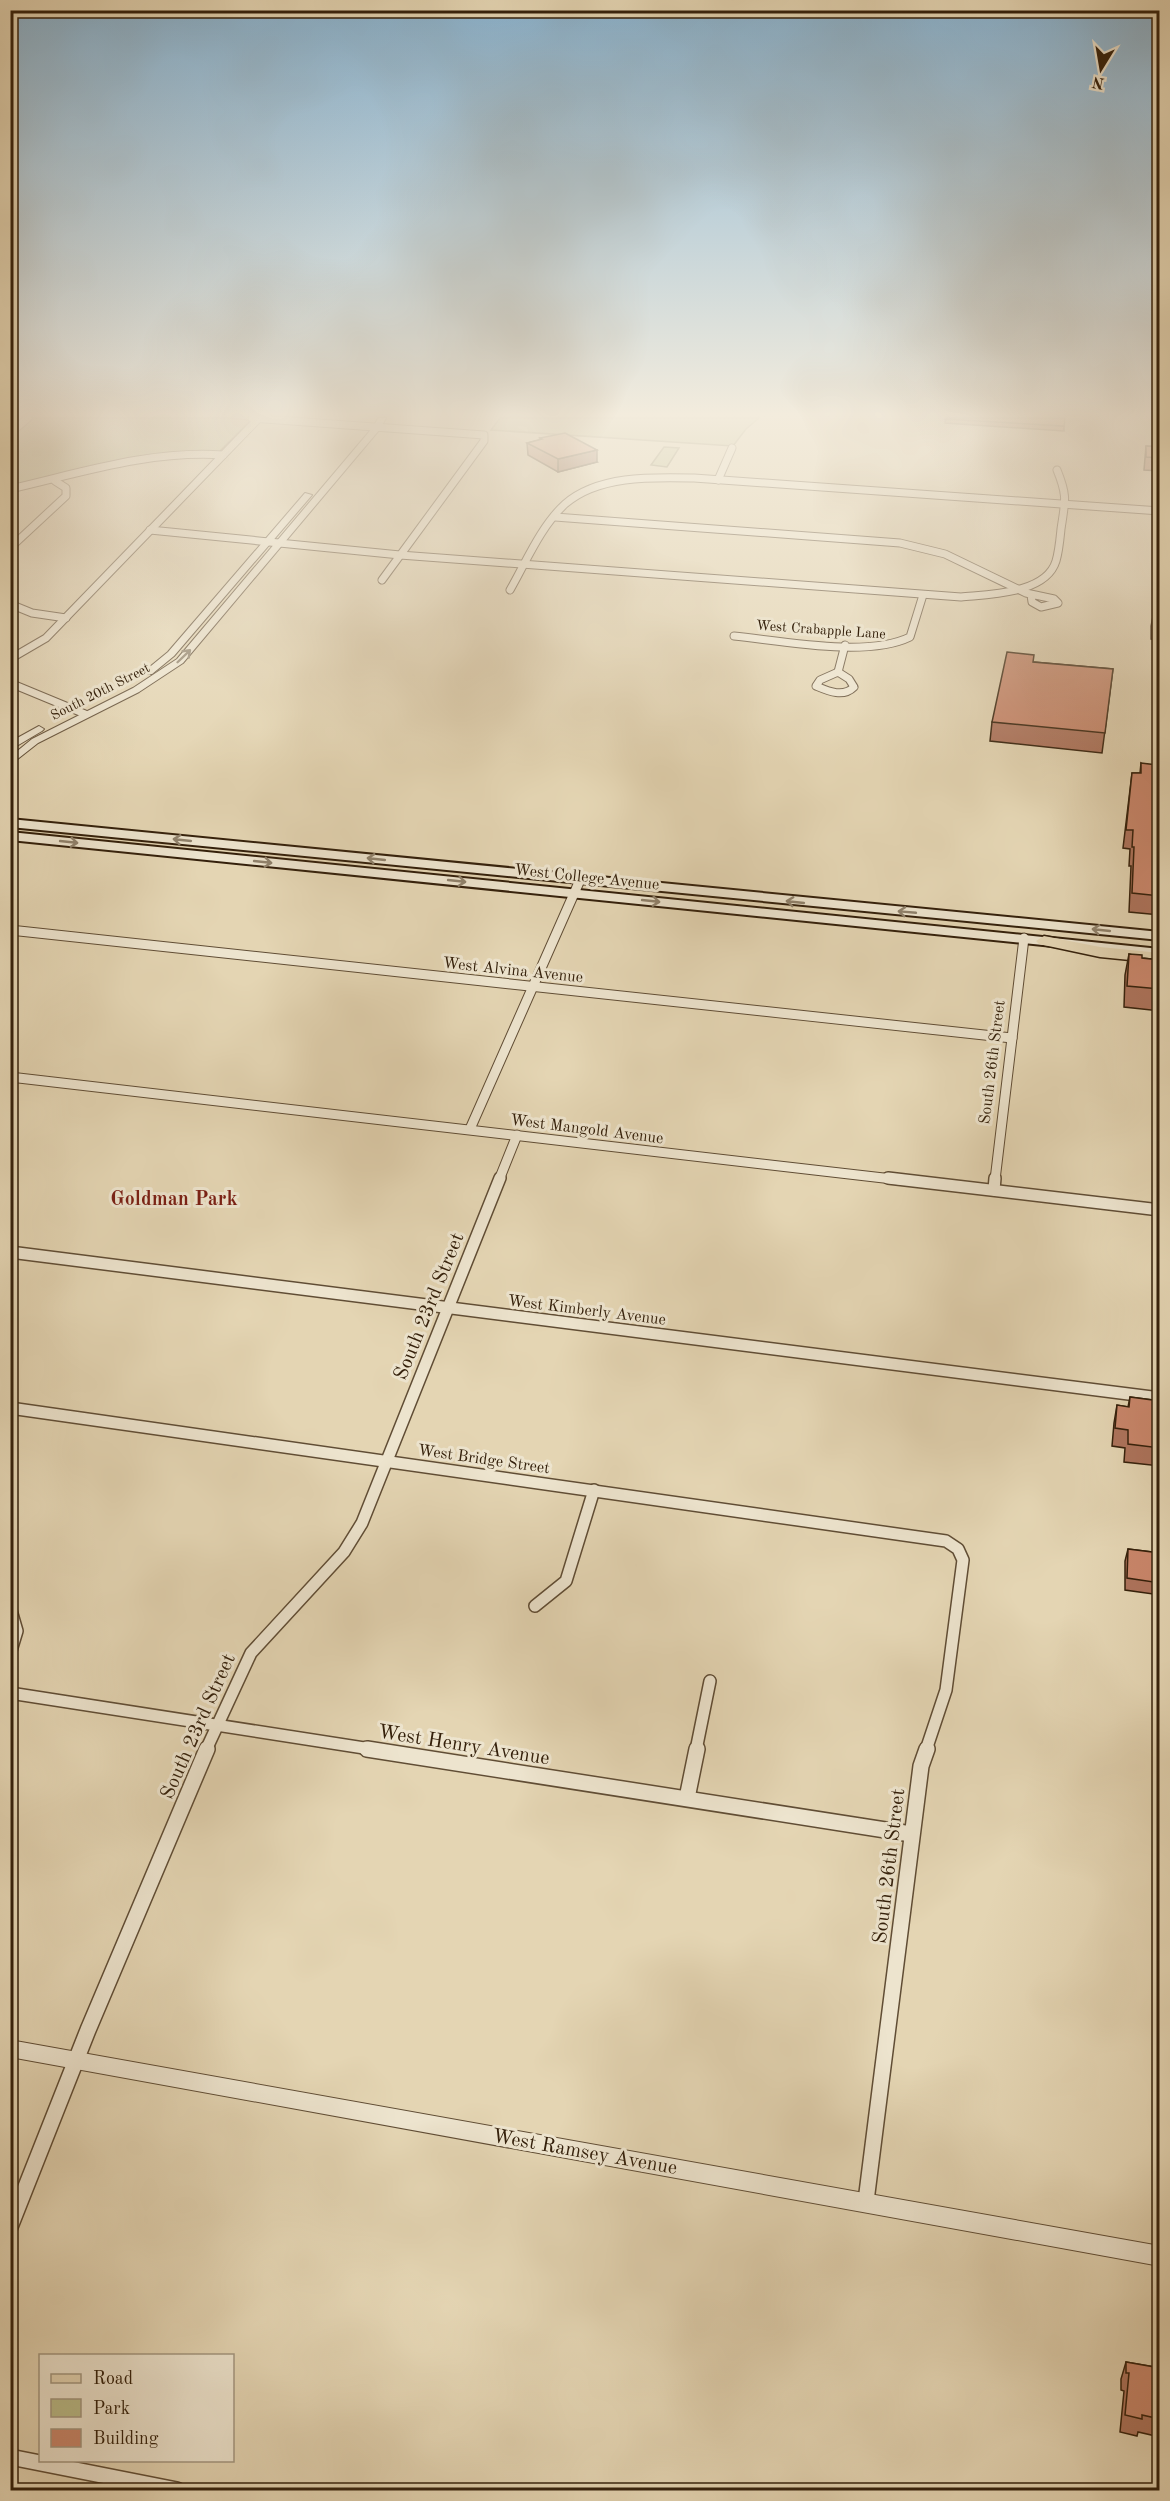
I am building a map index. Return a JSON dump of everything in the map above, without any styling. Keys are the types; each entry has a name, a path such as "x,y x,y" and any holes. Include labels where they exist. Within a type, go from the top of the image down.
{"main road":[{"name":"West College Avenue","path":"10,823 1160,953"},
{"name":"West College Avenue","path":"10,837 1160,936"},
{"path":"1044,940 1100,952 1160,958"}],"street":[{"path":"10,548 24,535"},
{"path":"10,659 40,643 146,535"},
{"path":"201,535 400,555 961,597 1019,590 1043,579 1055,567 1060,535"},
{"name":"South 20th Street","path":"10,762 35,741 161,664 275,535"},
{"name":"South 20th Street","path":"10,747 81,712 136,690 180,661 287,535"},
{"path":"382,580 415,535"},
{"path":"510,590 544,535"},
{"path":"790,535 900,543 945,554 1031,595"},
{"name":"West Crabapple Lane","path":"734,636 884,647 906,641 912,633 923,595"},
{"path":"10,604 32,613 66,618"},
{"path":"838,672 845,645"},
{"path":"838,672 852,682 854,687 850,691 831,693 816,686 820,680 838,672"},
{"path":"10,683 81,712"},
{"path":"470,1130 578,887"},
{"name":"West Alvina Avenue","path":"10,930 1012,1038"},
{"name":"South 26th Street","path":"994,1190 1024,938"},
{"name":"West Mangold Avenue","path":"10,1077 1160,1210"},
{"name":"South 23rd Street","path":"10,2227 75,2060 217,1726 251,1653 344,1552 362,1523 517,1135"},
{"name":"West Kimberly Avenue","path":"10,1252 1160,1398"},
{"name":"West Bridge Street","path":"10,1408 952,1542"},
{"path":"535,1606 566,1581 594,1491"},
{"name":"South 26th Street","path":"866,2201 921,1766 946,1690 963,1560 960,1550 952,1542"},
{"path":"10,1607 17,1630 10,1654"},
{"path":"687,1798 710,1681"},
{"name":"West Henry Avenue","path":"10,1693 911,1834"},
{"name":"West Ramsey Avenue","path":"10,2048 1160,2256"},
{"path":"10,2457 177,2490"}],"building":[{"path":"1154,612 1160,612 1160,626 1153,625"},
{"path":"1007,652 1034,655 1033,662 1113,669 1105,733 992,722"},
{"path":"1141,763 1157,765 1156,775 1160,775 1160,896 1132,893 1133,830 1126,830 1132,773 1141,773"},
{"path":"1129,954 1160,960 1160,989 1127,986"},
{"path":"1130,1397 1160,1401 1160,1448 1128,1444 1128,1430 1115,1428 1117,1405 1129,1407"},
{"path":"1128,1549 1160,1553 1160,1583 1127,1578"},
{"path":"1126,2362 1160,2368 1160,2419 1142,2415 1142,2419 1125,2415 1129,2373 1126,2373"}],"district":[{"name":"Goldman Park","path":"174,1198"}]}
